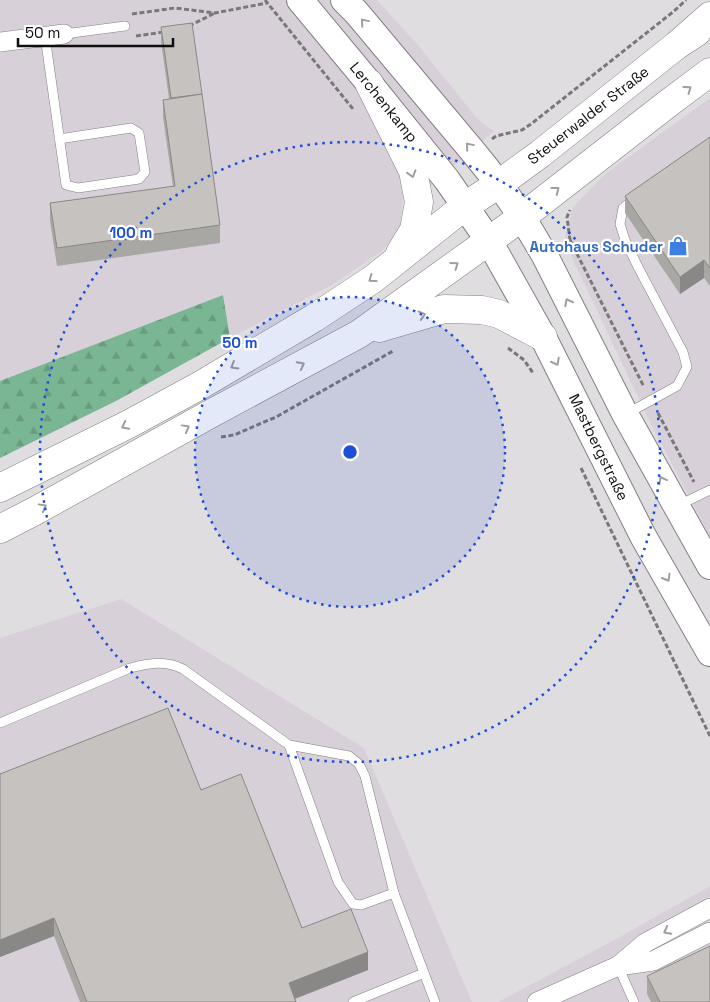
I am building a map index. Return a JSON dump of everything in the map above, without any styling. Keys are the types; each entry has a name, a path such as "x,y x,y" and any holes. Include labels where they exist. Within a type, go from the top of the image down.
{"main road":[{"name":"Lerchenkamp","path":"300,0 447,180 489,241"},
{"path":"344,0 500,184 522,217 544,254 625,414 710,566"},
{"path":"677,45 710,16"},
{"name":"Steuerwalder Straße","path":"0,488 129,424 199,386 314,318 373,279 465,206 500,184 677,45 710,23"},
{"path":"0,529 359,334 522,217 710,72"},
{"path":"369,83 413,172 419,202 414,230 395,261"},
{"name":"Mastbergstraße","path":"489,241 543,337 642,536 710,653"},
{"path":"359,334 444,309 482,310 499,314 543,337"}],"street":[{"path":"0,42 64,34"},
{"path":"618,966 645,943 710,908"},
{"path":"537,1002 618,966 653,961 710,932"}],"lane":[{"path":"64,34 125,26"},
{"path":"45,36 59,139 66,185 78,188 139,179 144,172 139,133 132,128 59,139"},
{"path":"625,414 677,386 687,368 683,352 638,267 625,240 620,224 623,208 643,191"},
{"path":"676,506 710,490"},
{"path":"0,723 130,668 159,662 173,664 183,669 289,745 349,756 359,764 365,776 394,892 435,1002"},
{"path":"289,745 338,882 346,895 353,904 361,905 394,892"},
{"path":"618,966 634,1002"},
{"path":"353,1002 424,973"}],"path":[{"path":"475,154 496,136 522,130 531,124 686,0"},
{"path":"188,26 215,14 266,2 358,115"},
{"path":"170,32 126,38 123,15 175,8 215,14"},
{"path":"571,208 568,217 570,240 701,494"},
{"path":"544,254 570,240"},
{"path":"503,343 524,360 534,374"},
{"path":"216,438 234,435 276,417 396,349"},
{"path":"580,467 710,736"}],"shaded area":[{"path":"0,0 377,0 417,44 476,117 494,131 424,192 403,196 400,230 382,251 332,285 230,338 223,295 0,381"},
{"path":"710,98 710,537 649,420 564,241 573,207 604,175"},
{"path":"121,599 364,748 472,1002 0,1002 0,638"},
{"path":"710,886 710,1002 498,1002 618,938"}],"green space":[{"path":"223,295 230,338 116,401 0,458 0,381"}],"building":[{"path":"192,23 202,94 171,98 161,27"},
{"path":"202,94 220,225 57,248 50,203 175,186 163,100"},
{"name":"Autohaus Schuder","path":"710,137 710,268 704,260 680,277 625,196"},
{"path":"168,708 201,790 241,774 302,928 351,909 368,952 289,983 296,1002 87,1002 54,918 0,940 0,774"},
{"path":"710,946 710,1002 660,1002 647,976"}],"place":[{"name":"Autohaus Schuder","path":"678,246"}]}
